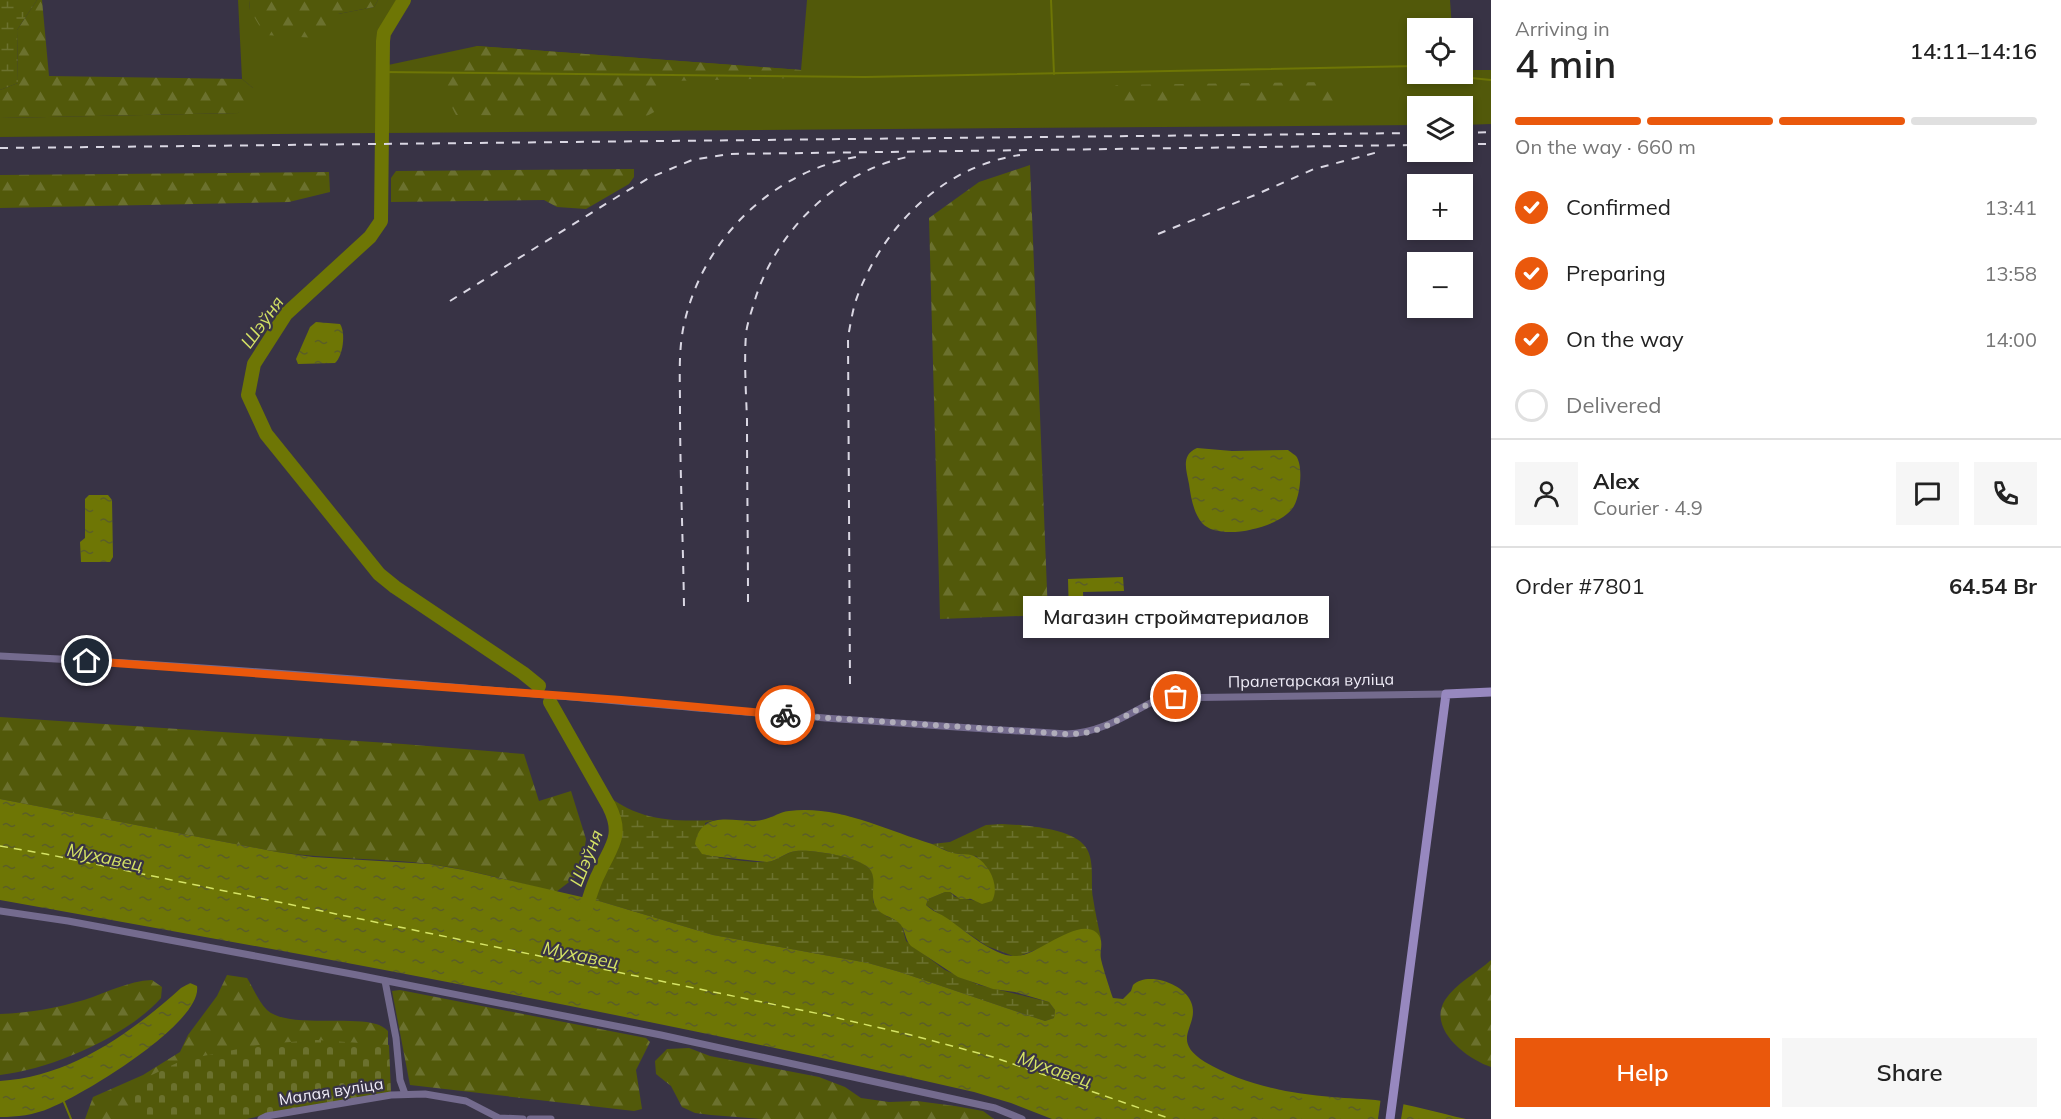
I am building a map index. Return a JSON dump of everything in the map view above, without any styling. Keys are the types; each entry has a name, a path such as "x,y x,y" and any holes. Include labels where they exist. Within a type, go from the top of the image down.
{"main road":[{"name":"Пралетарская вуліца","path":"1446,694 1491,692"},
{"path":"1390,1119 1446,694"}],"street":[{"name":"Пралетарская вуліца","path":"0,656 134,663 621,700 735,711 1067,734 1083,734 1096,730 1164,698 1446,694"},
{"path":"0,911 385,981 661,1035 995,1108 1022,1119"},
{"path":"385,981 396,1038 400,1080 405,1094"},
{"name":"Малая вуліца","path":"261,1119 301,1110 405,1094 425,1094 466,1101 499,1118 523,1119"},
{"path":"530,1119 551,1119"}],"green space":[{"path":"0,0 37,0 17,30 18,83 0,90"},
{"path":"37,0 42,0 49,76 242,79 253,88 255,102 238,113 0,118 0,90 18,83 17,30"},
{"path":"238,0 249,0 250,10 338,14 374,7 378,0 398,0 379,33 377,133 0,137 0,118 238,113 253,88 242,79"},
{"path":"249,0 378,0 374,7 338,14 317,38 265,35 250,10"},
{"path":"807,0 1450,0 1451,18 1407,18 1407,84 1473,84 1473,70 1491,70 1491,124 1473,125 1473,96 1407,96 1407,125 389,133 388,65 477,46 801,70"},
{"path":"477,46 801,70 802,73 799,78 668,81 661,83 656,111 645,117 456,115 448,95 448,73 456,60"},
{"path":"1330,82 1335,86 1334,100 1330,103 1116,104 1113,102 1113,88 1116,85"},
{"path":"1030,165 1048,615 940,619 929,218 979,182"},
{"path":"634,169 634,177 629,184 586,209 557,207 544,200 391,202 391,178 396,171"},
{"path":"329,172 330,192 289,202 0,208 0,175"},
{"path":"0,717 524,754 539,801 571,791 586,839 581,873 556,892 430,864 277,852 0,799"},
{"path":"600,790 627,808 653,817 714,820 705,823 703,854 735,860 767,862 792,852 803,851 836,855 866,865 873,874 873,902 886,916 898,921 902,926 906,941 945,970 979,985 1049,1002 1055,1010 1054,1018 1045,1021 868,963 713,935 589,898 615,841 617,829 614,817"},
{"path":"1002,824 1056,831 1067,834 1083,844 1090,856 1093,898 1101,939 1097,934 1067,934 1043,947 1013,956 987,946 926,905 928,899 945,892 950,892 955,897 977,901 986,866 976,856 952,853 932,844 950,842 986,825"},
{"path":"1491,960 1491,1067 1471,1057 1452,1041 1441,1022 1441,1011 1445,1000 1455,988"},
{"path":"227,975 247,978 264,1007 276,1015 288,1019 378,1024 388,1031 388,1090 234,1119 85,1119 93,1097 143,1075 180,1052 188,1035 217,996"},
{"path":"152,980 162,987 161,998 128,1026 87,1049 65,1058 20,1072 0,1075 0,1014 63,1005 126,985"},
{"path":"400,990 646,1038 650,1042 636,1070 642,1109 634,1111 410,1085 392,991"},
{"path":"317,1040 389,1045 391,1092 290,1109 247,1119 135,1119 133,1084 183,1060 264,1044"},
{"path":"689,1048 710,1056 819,1077 845,1087 861,1098 955,1106 983,1111 994,1119 762,1119 695,1113 682,1107 671,1086 656,1074 655,1061 667,1049"}],"water":[{"path":"316,322 340,324 343,338 338,360 335,363 298,364 296,359 310,327"},
{"path":"1197,448 1232,451 1288,450 1296,456 1300,467 1300,483 1295,505 1285,516 1262,527 1234,532 1210,529 1196,514 1187,473 1186,463 1189,454"},
{"path":"89,495 108,495 112,500 113,557 110,562 81,562 80,542 85,538 85,499"},
{"path":"1123,577 1124,591 1083,592 1084,615 1069,616 1068,579"},
{"path":"1095,602 1153,602 1153,617 1095,618"},
{"name":"Мухавец","path":"0,799 277,852 313,857 429,864 464,870 599,901 713,935 868,963 1045,1021 1054,1018 1055,1010 1049,1002 1015,992 993,989 958,977 911,946 901,924 876,907 873,898 873,875 866,866 858,862 836,855 803,851 792,852 767,862 711,856 702,854 695,844 703,826 717,820 759,821 785,812 808,810 844,815 956,854 974,856 986,865 995,889 992,901 982,904 971,899 960,899 950,892 945,892 928,899 926,905 989,948 1017,956 1036,950 1069,933 1089,929 1097,933 1101,939 1101,959 1113,998 1123,999 1131,991 1133,985 1147,979 1165,981 1174,985 1191,1002 1193,1011 1187,1039 1189,1046 1194,1054 1219,1070 1266,1087 1316,1096 1393,1102 1466,1119 1052,1119 974,1092 732,1039 367,967 0,900"},
{"path":"190,983 197,986 194,1001 181,1019 161,1038 112,1074 50,1108 25,1115 0,1117 0,1081 26,1078 75,1062 120,1036"}],"pier":[{"path":"1381,1097 1404,1101 1401,1119 1378,1119"}],"waterway":[{"name":"Шэўня","path":"404,0 384,33 383,41 381,221 370,237 286,314 254,364 248,395 266,434 379,574 539,686"},
{"path":"1051,0 1054,74"},
{"path":"381,72 865,77 1407,66"},
{"path":"1473,78 1491,80"},
{"name":"Шэўня","path":"550,702 609,806 615,825 614,841 594,883 584,914"},
{"path":"64,1102 71,1119"}],"ferry route":[{"path":"0,846 820,1014 911,1035 993,1057 1171,1119"}],"railway":[{"path":"1473,133 1491,132"},
{"path":"0,148 1407,133"},
{"path":"1473,144 1491,144"},
{"path":"450,301 649,178 692,160 729,154 1407,145"},
{"path":"1158,234 1314,169 1382,151"},
{"path":"850,684 848,337 857,297 885,243 921,202 943,185 967,171 992,161 1020,155"},
{"path":"748,602 745,355 749,318 754,303 777,252 793,229 813,208 835,190 859,175 885,163 912,156"},
{"path":"684,606 680,363 685,320 695,290 708,262 726,236 747,213 771,193 797,177 826,165 856,157"}],"way so far":[{"path":"785,715 1083,734 1108,725 1154,701 1176,697"}],"place":[{"name":"Магазин стройматериалов","path":"1176,697"}],"route":[{"path":"87,661 621,700 785,715"}]}
